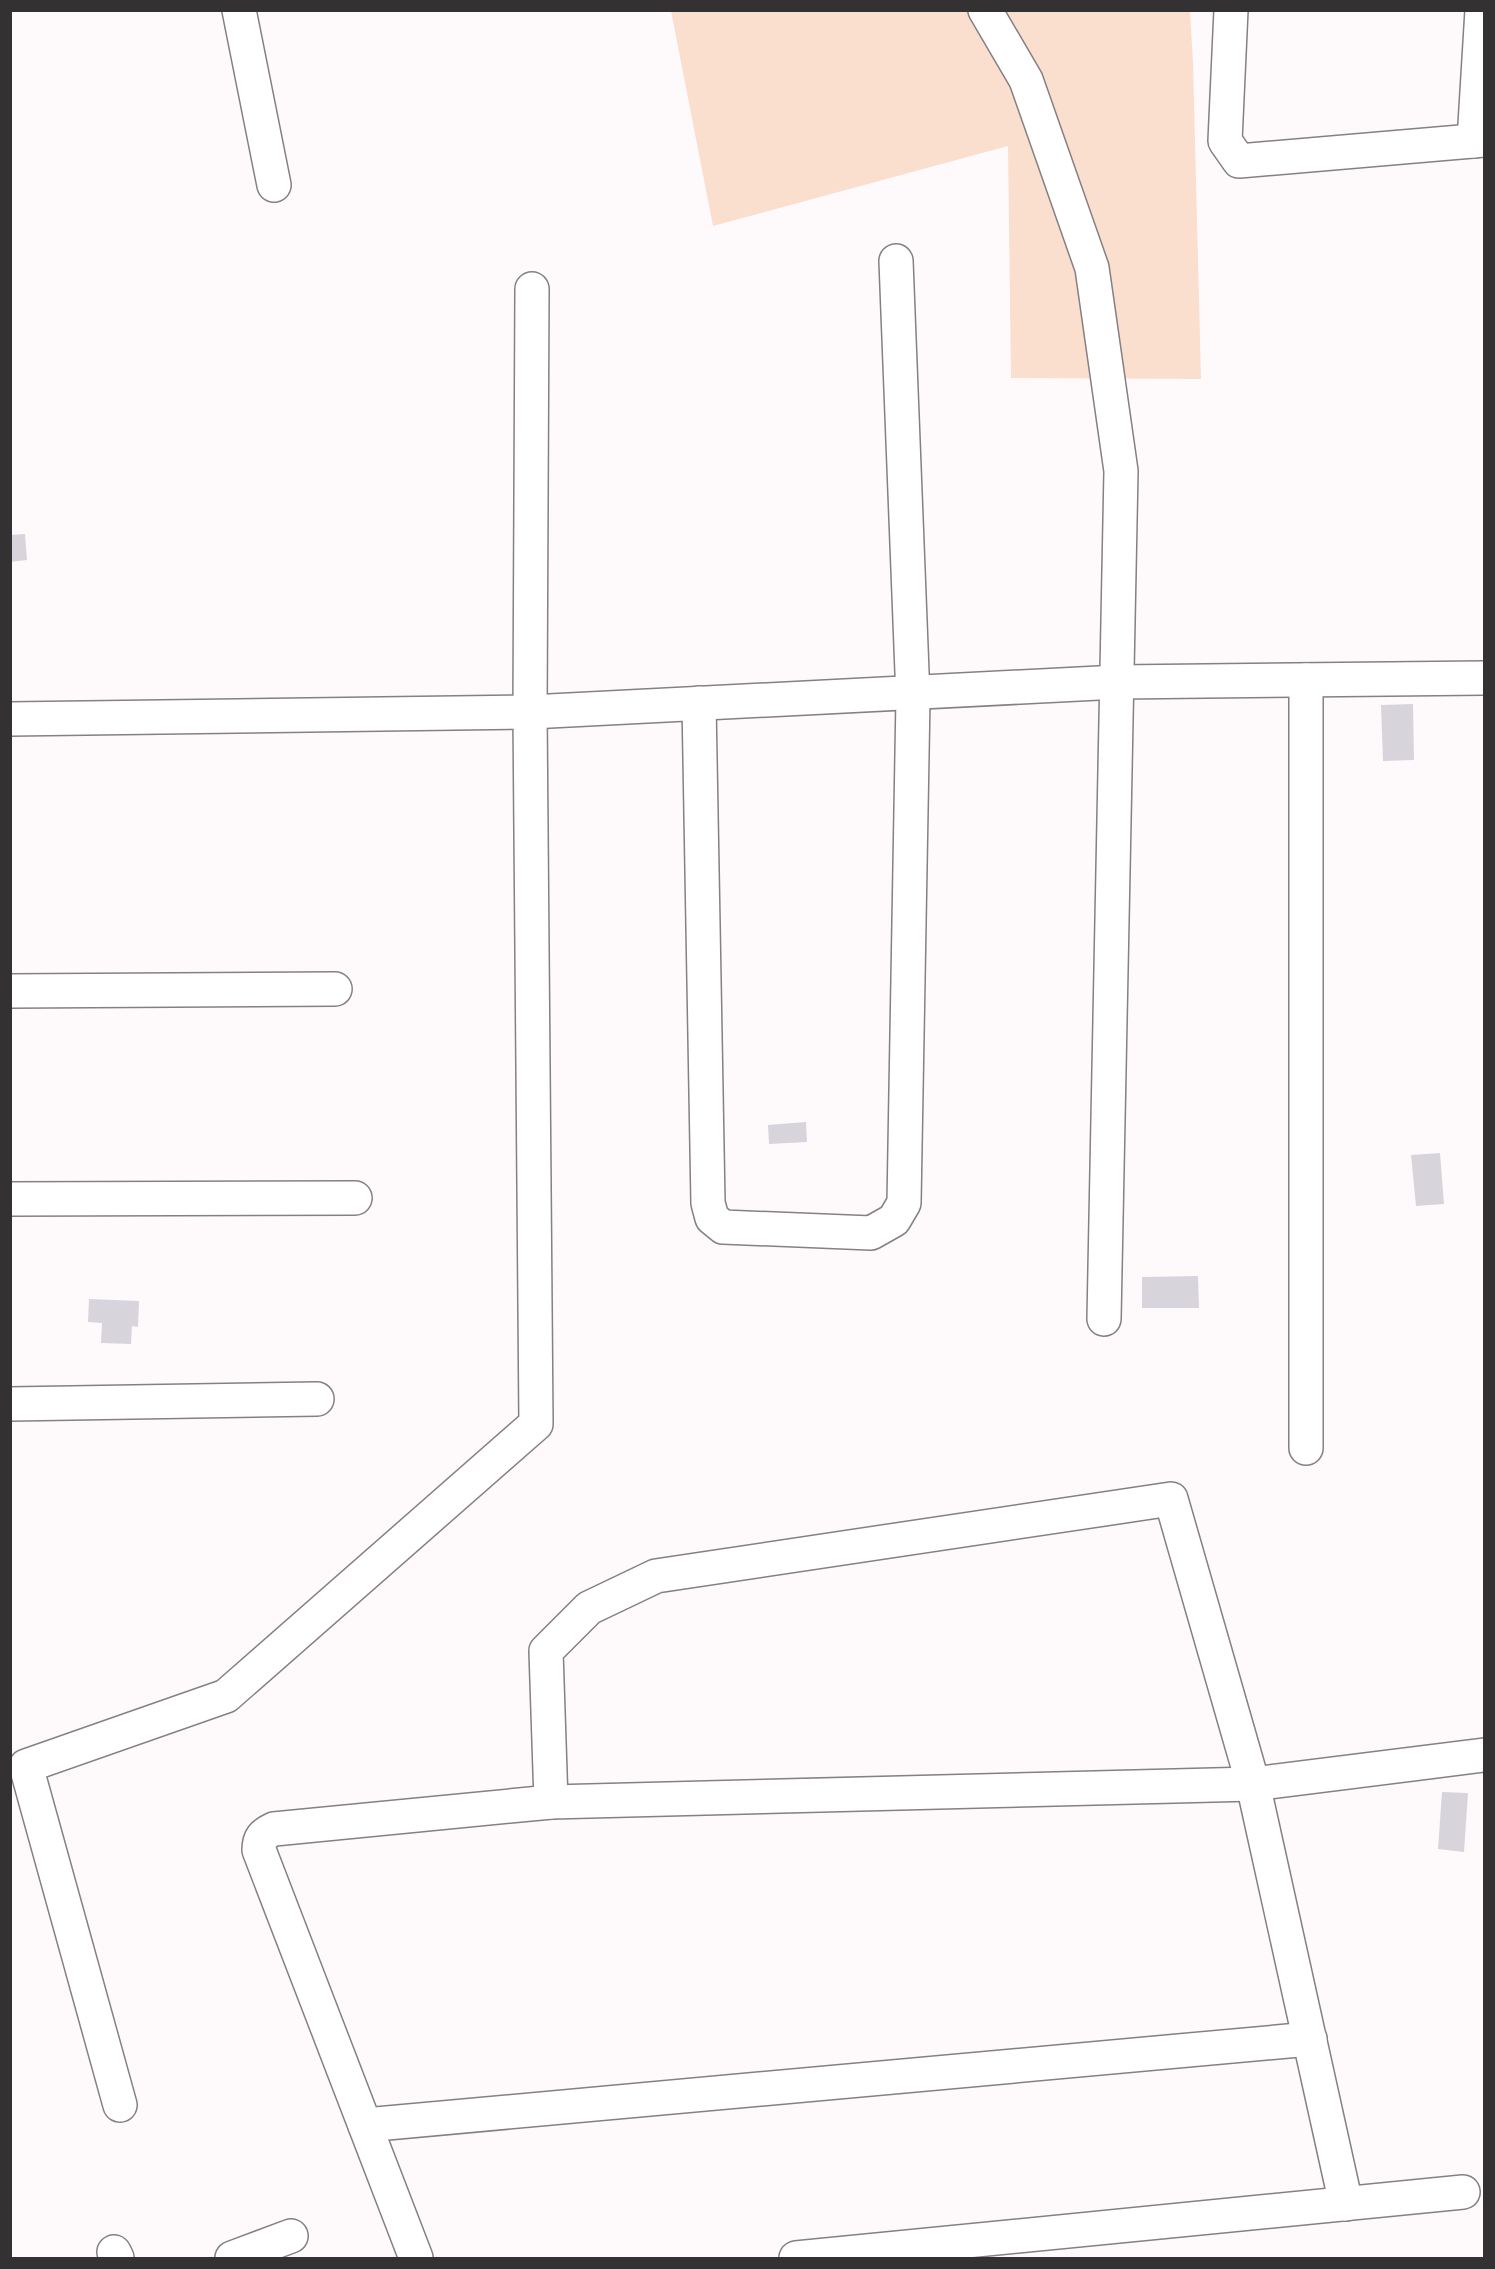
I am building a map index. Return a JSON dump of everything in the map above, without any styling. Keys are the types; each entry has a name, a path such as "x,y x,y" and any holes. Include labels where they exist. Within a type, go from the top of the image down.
{"street":[{"path":"239,10 274,185"},
{"path":"984,10 1026,80 1092,268 1121,471 1104,1319"},
{"path":"1231,10 1225,141 1239,161 1479,140 1482,10"},
{"path":"699,703 708,1203 712,1218 723,1227 871,1233 894,1220 904,1203 912,692 896,261"},
{"path":"120,2105 26,1766 226,1696 536,1424 530,712 532,289"},
{"path":"10,719 530,712 1118,682 1485,678"},
{"path":"1306,680 1306,1448"},
{"path":"10,991 335,989"},
{"path":"10,1199 355,1198"},
{"path":"10,1404 317,1399"},
{"path":"551,1802 546,1651 589,1608 656,1576 1171,1499 1253,1784 1346,2204"},
{"path":"416,2259 259,1850 259,1841 264,1834 274,1829 551,1802 1253,1784 1485,1755"},
{"path":"365,2125 1310,2039"},
{"path":"796,2259 1463,2192"},
{"path":"232,2259 291,2236"}],"shaded area":[{"path":"671,11 1190,11 1201,379 1011,378 1008,146 713,226"}],"building":[{"path":"25,534 27,560 10,562 10,535"},
{"path":"1413,704 1414,760 1383,761 1381,705"},
{"path":"806,1122 807,1142 769,1144 768,1125"},
{"path":"1440,1153 1444,1204 1416,1206 1411,1155"},
{"path":"1198,1276 1199,1308 1142,1308 1142,1277"},
{"path":"89,1299 139,1301 138,1327 132,1326 131,1344 101,1343 102,1323 88,1322"},
{"path":"1442,1792 1468,1793 1464,1852 1438,1849"}]}
